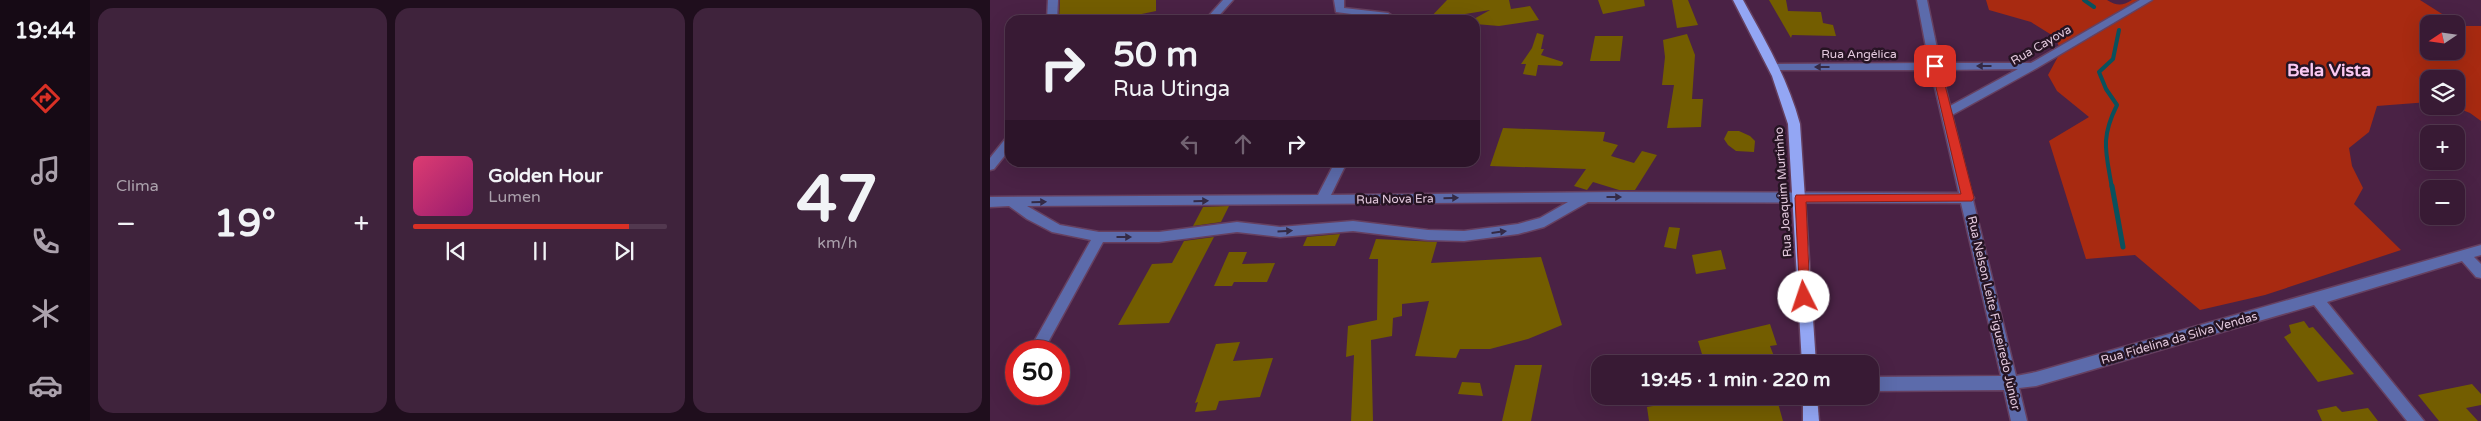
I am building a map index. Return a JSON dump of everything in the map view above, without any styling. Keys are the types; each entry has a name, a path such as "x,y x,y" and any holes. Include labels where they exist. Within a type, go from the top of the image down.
{"main road":[{"name":"Rua Joaquim Murtinho","path":"1738,0 1775,67 1788,99 1794,124 1800,198 1808,355"},
{"path":"1811,405 1812,421"}],"street":[{"path":"1052,15 1053,0"},
{"path":"1214,15 1228,0"},
{"path":"1339,0 1340,10 1379,15"},
{"name":"Rua Nelson Leite Figueiredo Júnior","path":"1922,0 1935,66 1948,112 2019,421"},
{"name":"Rua Cayova","path":"1948,112 2033,66 2147,0"},
{"name":"Rua Angélica","path":"1775,67 2033,66"},
{"path":"990,166 1005,147"},
{"path":"1322,200 1338,167"},
{"path":"1013,203 1031,216 1058,229 1099,237 1159,237 1237,227 1280,232 1353,226 1428,235 1464,236 1518,229 1544,222 1586,197"},
{"name":"Rua Nova Era","path":"990,202 1586,197 1968,198"},
{"path":"1042,340 1099,237"},
{"name":"Rua Fidelina da Silva Vendas","path":"1879,384 2010,383 2036,379 2481,250"},
{"path":"2464,255 2481,273"},
{"path":"2317,299 2416,421"}],"shaded area":[{"path":"1986,0 2107,0 2120,4 2132,0 2420,0 2444,15 2420,15 2420,60 2465,60 2465,26 2481,26 2481,121 2465,111 2465,70 2420,70 2420,103 2377,106 2369,132 2349,148 2352,166 2363,188 2354,204 2401,250 2265,295 2200,310 2135,255 2086,259 2049,141 2089,117 2057,91 2048,75 2061,51 2055,37 2031,22 1989,10"}],"building":[{"path":"1060,0 1156,0 1156,11 1137,15 1059,15"},
{"path":"1447,0 1509,0 1511,9 1530,6 1539,20 1499,26 1480,24 1480,16 1490,10 1459,15 1433,15"},
{"path":"1598,0 1644,0 1645,6 1603,14"},
{"path":"1672,0 1688,0 1698,25 1677,28"},
{"path":"1769,0 1786,0 1788,11 1821,12 1823,23 1833,25 1836,36 1792,35 1791,38"},
{"path":"1537,33 1544,35 1541,49 1544,49 1541,55 1563,62 1563,64 1561,66 1538,65 1536,76 1523,74 1526,64 1521,64 1532,48"},
{"path":"1687,34 1695,55 1692,99 1703,99 1701,127 1667,128 1674,85 1662,85 1665,57 1663,40"},
{"path":"1595,36 1623,36 1620,61 1590,61"},
{"path":"1503,128 1605,132 1603,141 1618,145 1611,156 1634,163 1642,151 1657,155 1635,190 1619,190 1593,182 1587,190 1574,186 1586,169 1490,166"},
{"path":"1728,131 1739,131 1750,136 1755,141 1754,152 1736,151 1728,145 1724,139"},
{"path":"1229,206 1221,222 1193,226 1203,207"},
{"path":"1669,227 1680,228 1676,249 1664,247"},
{"path":"1340,234 1335,246 1303,246 1307,237"},
{"path":"1214,237 1169,323 1118,325 1152,264 1172,263 1184,241"},
{"path":"1376,239 1437,242 1431,263 1541,257 1562,325 1528,339 1490,349 1460,349 1456,358 1415,356 1429,301 1402,304 1402,316 1393,318 1392,336 1371,340 1373,421 1351,421 1354,355 1346,357 1348,326 1377,320 1378,259 1369,259"},
{"path":"1721,250 1726,269 1696,274 1692,255"},
{"path":"1229,252 1247,252 1242,264 1275,263 1267,282 1234,282 1232,286 1214,286"},
{"path":"2304,321 2309,328 2313,327 2354,374 2318,382 2284,337 2291,333 2289,325"},
{"path":"1770,324 1777,345 1770,346 1774,355 1702,355 1698,341"},
{"path":"1240,342 1233,361 1273,358 1260,397 1219,401 1216,410 1195,412 1198,402 1195,403 1216,344"},
{"path":"1515,365 1542,365 1531,421 1502,421"},
{"path":"1462,382 1480,383 1483,396 1458,394"},
{"path":"2472,384 2481,394 2481,405 2466,408 2478,421 2439,421 2418,395"},
{"path":"1659,405 1779,405 1783,421 1649,421 1647,407"},
{"path":"2336,406 2342,412 2368,408 2378,421 2322,421 2317,410"}],"waterway":[{"path":"2084,0 2094,7"},
{"path":"2112,188 2106,155 2106,137 2117,105 2106,89 2099,72 2113,59 2119,30"},
{"path":"2112,186 2123,247"}],"district":[{"name":"Bela Vista","path":"2329,70"}],"route":[{"path":"1804,297 1800,198 1968,198 1935,66"}]}
